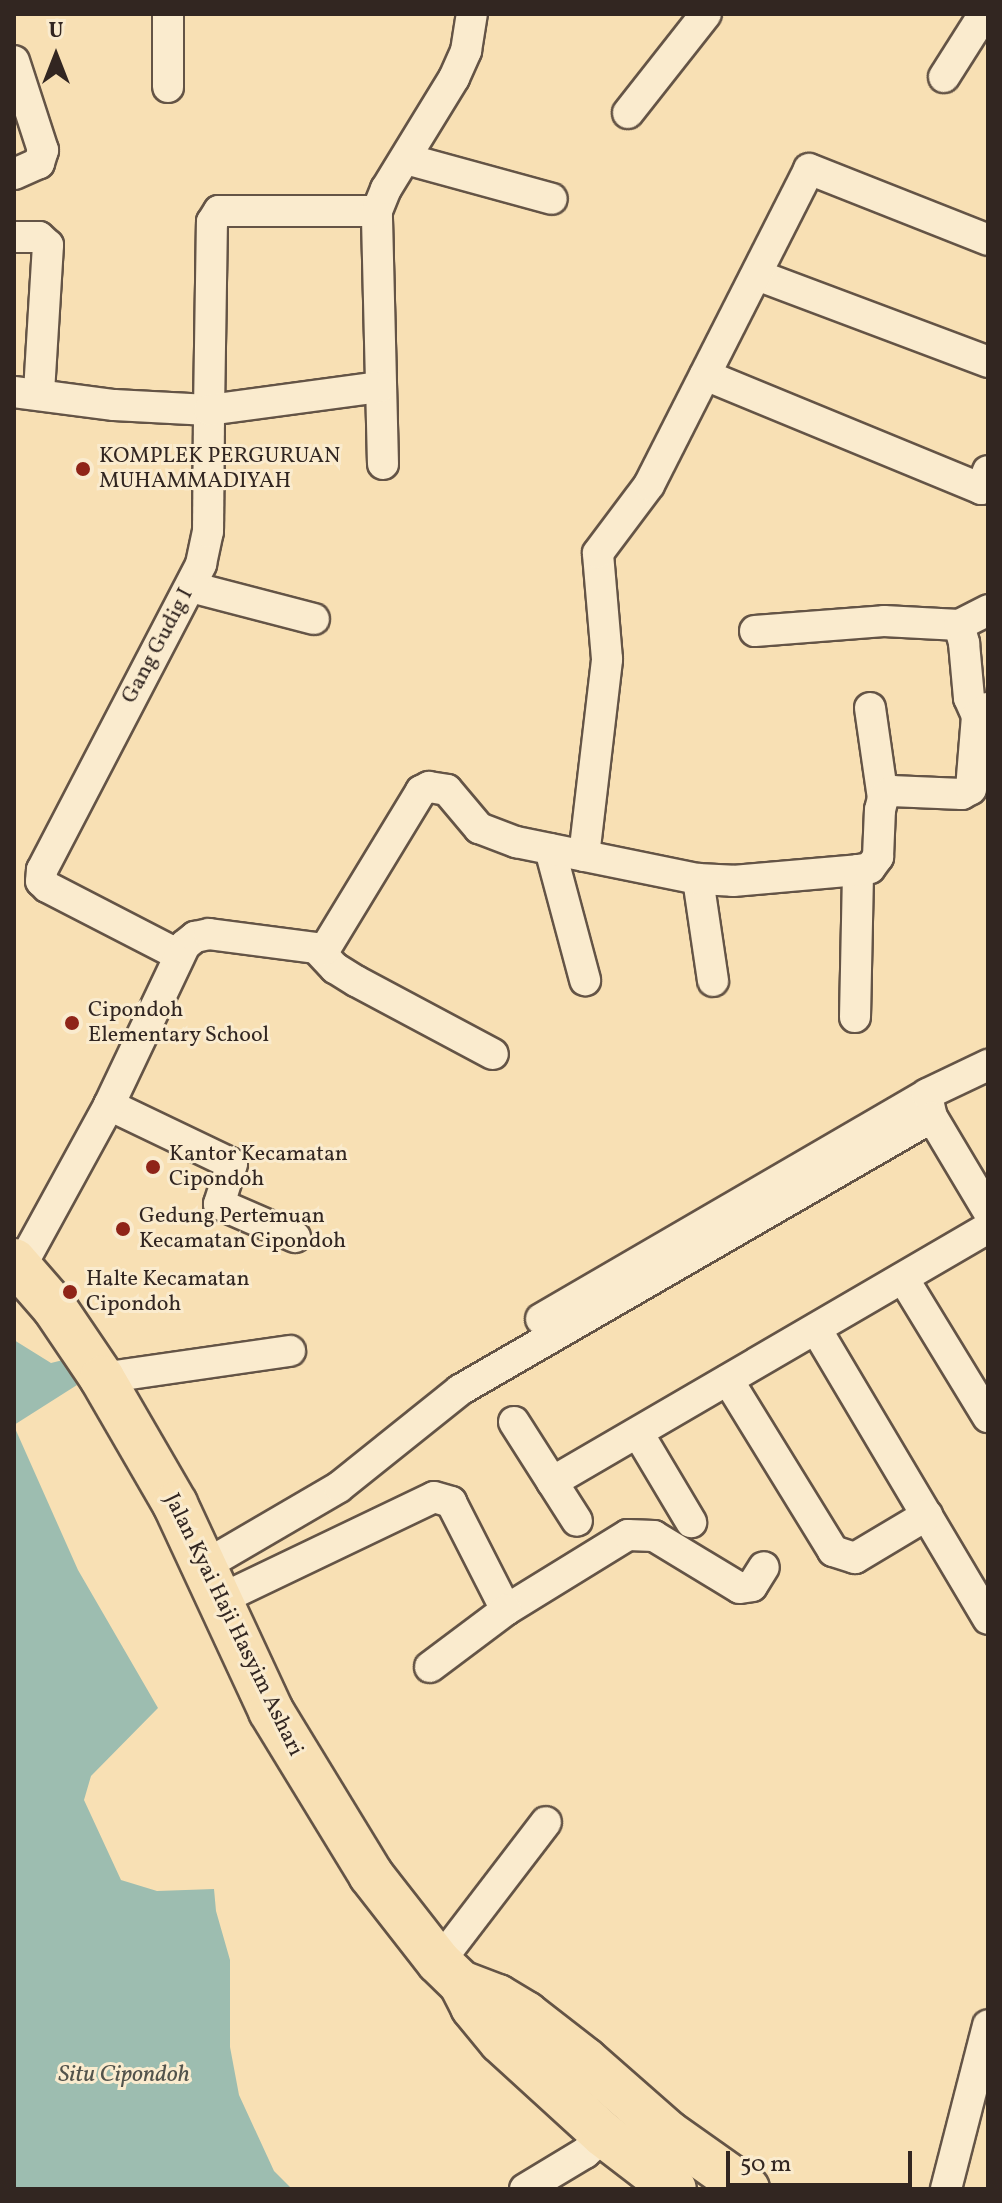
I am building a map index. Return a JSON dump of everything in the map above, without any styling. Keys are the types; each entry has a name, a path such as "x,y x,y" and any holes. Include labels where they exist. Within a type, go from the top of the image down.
{"main road":[{"name":"Jalan Kyai Haji Hasyim Ashari","path":"17,1264 54,1307 102,1378 175,1504 271,1711 371,1875 501,2041 604,2135 674,2189"},
{"path":"450,1972 526,2014 668,2133 747,2189"}],"street":[{"path":"168,14 168,87"},
{"path":"383,464 377,211 454,78 466,51 472,14"},
{"path":"628,113 706,14"},
{"path":"944,77 984,14"},
{"path":"14,61 43,150 39,163 14,174"},
{"path":"406,159 552,199"},
{"path":"584,856 607,659 598,553 649,485 809,169 988,240"},
{"name":"Gang Gudig I","path":"179,955 47,887 41,876 97,761 191,587 208,532 212,222 219,211 377,211"},
{"path":"14,237 39,237 48,245 26,393 114,405 209,410 380,387"},
{"path":"757,275 988,362"},
{"path":"705,375 981,489 988,471"},
{"path":"191,587 314,619"},
{"path":"755,631 884,621 959,625 988,610"},
{"path":"883,798 896,790 962,794 971,789 983,712 969,698 964,643 959,625"},
{"path":"17,1264 109,1105 179,955 190,940 209,934 318,950 329,946 421,791 429,787 447,790 484,831 550,849 698,879 733,881 870,868 878,857 883,798 870,708"},
{"path":"550,849 585,980"},
{"path":"855,1017 858,870"},
{"path":"698,879 713,981"},
{"path":"318,950 335,968 356,981 493,1054"},
{"path":"211,1583 339,1487 460,1390 930,1106 988,1065"},
{"path":"109,1105 232,1164 219,1204 295,1237"},
{"path":"930,1106 988,1211"},
{"path":"552,1482 988,1228"},
{"path":"903,1278 988,1417"},
{"path":"816,1329 988,1619"},
{"path":"102,1378 290,1351"},
{"path":"728,1380 833,1551 855,1558 927,1515"},
{"path":"514,1422 577,1521"},
{"path":"638,1433 691,1522"},
{"path":"211,1583 434,1497 451,1502 506,1610"},
{"path":"430,1667 506,1610 628,1535 654,1536 740,1588 752,1586 764,1567"},
{"path":"450,1972 546,1822"},
{"path":"946,2189 988,2025"},
{"path":"525,2189 585,2153 604,2135"}],"water":[{"path":"14,1340 51,1363 63,1360 77,1385 14,1425"},
{"name":"Situ Cipondoh","path":"14,1426 78,1570 158,1708 91,1776 84,1800 121,1880 157,1891 214,1889 216,1911 230,1960 230,2047 239,2095 274,2171 292,2189 14,2189"}],"place":[{"name":"KOMPLEK PERGURUAN MUHAMMADIYAH","path":"83,469"},
{"name":"Cipondoh Elementary School","path":"72,1023"},
{"name":"Kantor Kecamatan Cipondoh","path":"153,1167"},
{"name":"Gedung Pertemuan Kecamatan Cipondoh","path":"123,1229"},
{"name":"Halte Kecamatan Cipondoh","path":"70,1292"}]}
